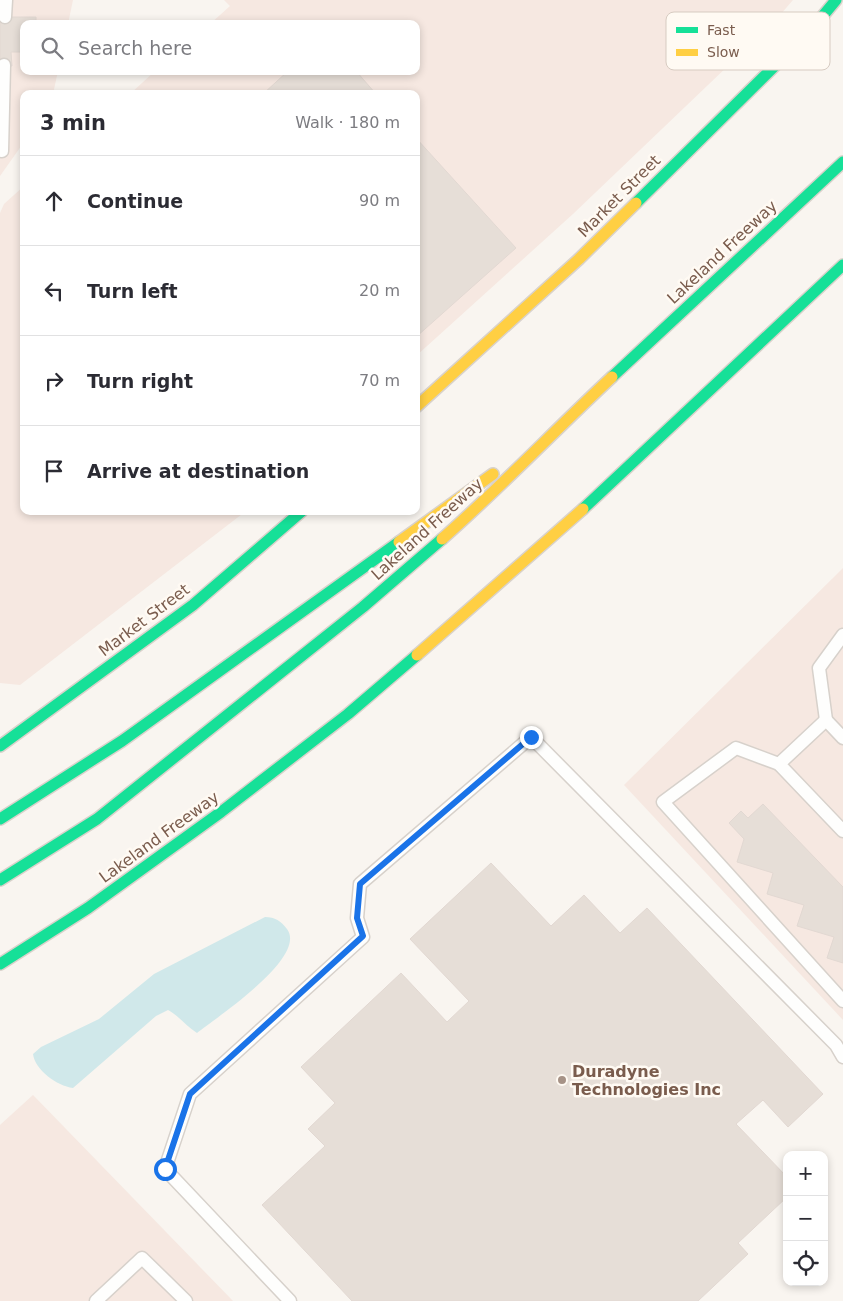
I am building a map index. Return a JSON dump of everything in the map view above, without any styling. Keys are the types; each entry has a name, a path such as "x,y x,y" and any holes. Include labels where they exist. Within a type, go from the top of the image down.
{"main road":[{"name":"Market Street","path":"826,12 836,0"},
{"name":"Market Street","path":"420,403 579,259 770,70"},
{"name":"Lakeland Freeway","path":"0,880 97,819 363,607 483,503 557,428 843,162"},
{"name":"Lakeland Freeway","path":"0,964 96,903 221,812 348,714 557,533 843,265"},
{"path":"0,819 122,741 557,428"},
{"name":"Market Street","path":"0,746 193,605 297,515"}],"lane":[{"path":"5,17 6,0"},
{"path":"2,150 4,65"},
{"path":"843,635 819,668 826,720 843,738"},
{"path":"779,764 826,720"},
{"path":"290,1301 165,1169 190,1094 363,936 357,918 360,884 531,737 836,1046 843,1057"},
{"path":"843,831 779,764 736,748 663,802 843,1001"},
{"path":"96,1301 142,1258 186,1301"}],"shaded area":[{"path":"0,0 73,0 69,20 20,20 20,75 57,75 54,90 20,90 20,148 0,176"},
{"path":"224,0 793,0 783,12 666,12 666,70 724,70 573,214 420,352 420,90 134,90 151,75 420,75 420,20 214,20 230,6"},
{"path":"20,190 20,515 241,515 20,685 0,683 0,213 4,204"},
{"path":"843,568 843,1020 624,785"},
{"path":"33,1095 233,1301 0,1301 0,1125"}],"water":[{"path":"265,917 278,920 287,929 290,941 284,955 273,970 257,986 197,1033 168,1010 156,1016 73,1088 54,1081 38,1066 33,1054 41,1047 99,1019 154,974"}],"building":[{"path":"0,17 36,17 36,20 20,20 20,52 11,52 12,66 0,65"},
{"path":"284,75 359,75 373,90 267,90"},
{"path":"420,142 516,248 420,333"},
{"path":"763,804 843,887 843,963 827,958 834,937 797,926 804,905 767,894 773,873 737,862 744,839 729,823 741,811 748,818"},
{"name":"Duradyne Technologies Inc","path":"491,863 551,926 584,895 620,933 647,908 823,1094 788,1127 763,1100 736,1124 783,1173 783,1201 738,1243 748,1254 698,1301 352,1301 262,1205 325,1146 308,1129 335,1103 301,1067 401,973 447,1022 469,1001 410,939"}],"traffic: fast":[{"path":"826,12 836,0"},
{"path":"636,203 771,70"},
{"path":"612,377 843,162"},
{"path":"583,509 843,265"},
{"path":"0,746 193,605 297,515"},
{"path":"0,880 97,819 363,607 442,539"},
{"path":"0,819 122,741 399,542"},
{"path":"0,964 88,908 221,812 348,714 417,655"}],"traffic: slow":[{"path":"420,403 579,259 636,203"},
{"path":"442,539 612,377"},
{"path":"399,542 493,474"},
{"path":"417,655 583,509"}],"place":[{"name":"Duradyne Technologies Inc","path":"562,1080"}],"route":[{"path":"165,1169 190,1094 363,936 357,918 360,884 531,737"}]}
